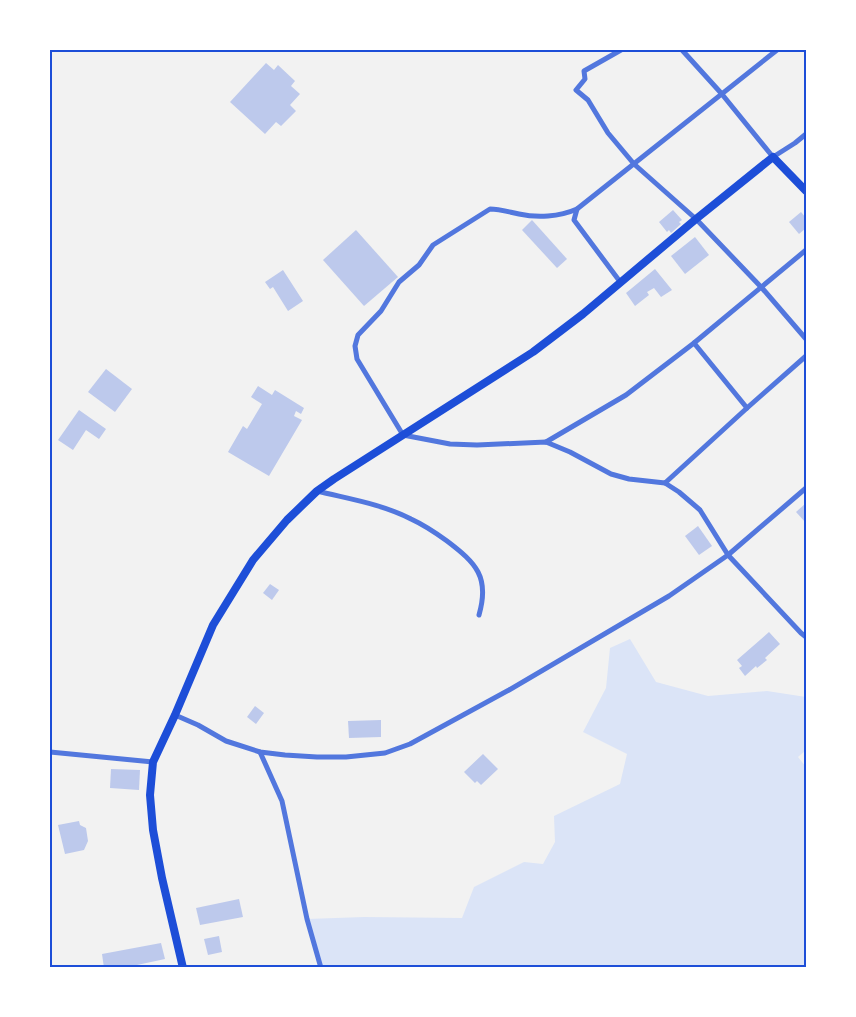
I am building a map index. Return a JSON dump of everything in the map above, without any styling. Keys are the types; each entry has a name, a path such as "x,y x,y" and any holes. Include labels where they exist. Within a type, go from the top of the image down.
{"main road":[{"path":"183,968 153,830 150,795 153,762 176,715 213,625 253,561 287,520 317,491 532,352 583,315 773,157 807,191"}],"street":[{"path":"621,50 584,71 585,79 576,90 588,99 608,132 634,164 696,219 807,339"},
{"path":"682,50 721,93 773,157 807,134"},
{"path":"777,50 576,209 567,214 551,216 523,215 490,209 433,245 419,265 399,282 381,311 358,335 355,346 357,358 403,435 450,444 546,442 611,474 629,479 665,483 680,492 700,510 728,555 807,637"},
{"path":"576,209 574,220 621,283"},
{"path":"546,442 626,395 694,343 807,250"},
{"path":"694,343 747,408"},
{"path":"665,483 807,356"},
{"path":"176,715 226,741 260,752 317,757 385,753 410,744 509,690 669,596 728,555 807,488"},
{"path":"317,491 388,509 412,519 467,556 477,569 483,585 484,600 479,615"},
{"path":"50,752 153,762"},
{"path":"260,752 282,801 307,919 321,968"}],"shaded area":[{"path":"630,639 656,682 708,696 767,691 806,697 806,750 798,757 806,767 806,967 321,967 307,919 462,918 474,887 524,862 543,864 555,842 554,816 620,784 627,754 583,732 606,688 610,648"}],"building":[{"path":"266,63 274,70 278,65 295,81 291,86 300,94 290,105 296,111 281,126 276,122 265,134 230,102"},
{"path":"673,210 682,220 679,222 681,224 671,233 669,230 667,232 659,222"},
{"path":"801,212 806,218 806,228 799,234 789,222"},
{"path":"532,220 567,259 557,268 522,230"},
{"path":"356,230 398,277 364,306 323,260"},
{"path":"695,237 709,255 685,274 671,256"},
{"path":"655,269 672,290 661,297 654,288 647,292 649,295 635,306 626,293"},
{"path":"283,270 303,301 288,311 273,287 270,289 265,282"},
{"path":"106,369 132,389 115,412 88,392"},
{"path":"258,386 272,395 275,390 304,408 301,414 296,411 294,416 302,420 269,476 228,452 243,426 247,429 262,404 251,397"},
{"path":"79,410 106,429 99,439 86,430 73,450 58,440"},
{"path":"806,503 806,523 796,512"},
{"path":"698,526 712,546 699,555 685,536"},
{"path":"270,584 279,590 272,600 263,593"},
{"path":"769,632 780,644 765,658 767,660 745,676 737,660"},
{"path":"255,706 264,713 256,724 247,717"},
{"path":"381,720 381,737 349,738 348,721"},
{"path":"483,754 498,769 481,785 477,781 475,783 464,772"},
{"path":"111,769 140,770 139,790 110,788"},
{"path":"79,821 80,825 86,828 88,841 84,850 65,854 58,825"},
{"path":"239,899 243,917 200,925 196,908"},
{"path":"219,936 222,952 208,955 204,939"},
{"path":"161,943 165,959 123,968 104,968 102,954"}]}
